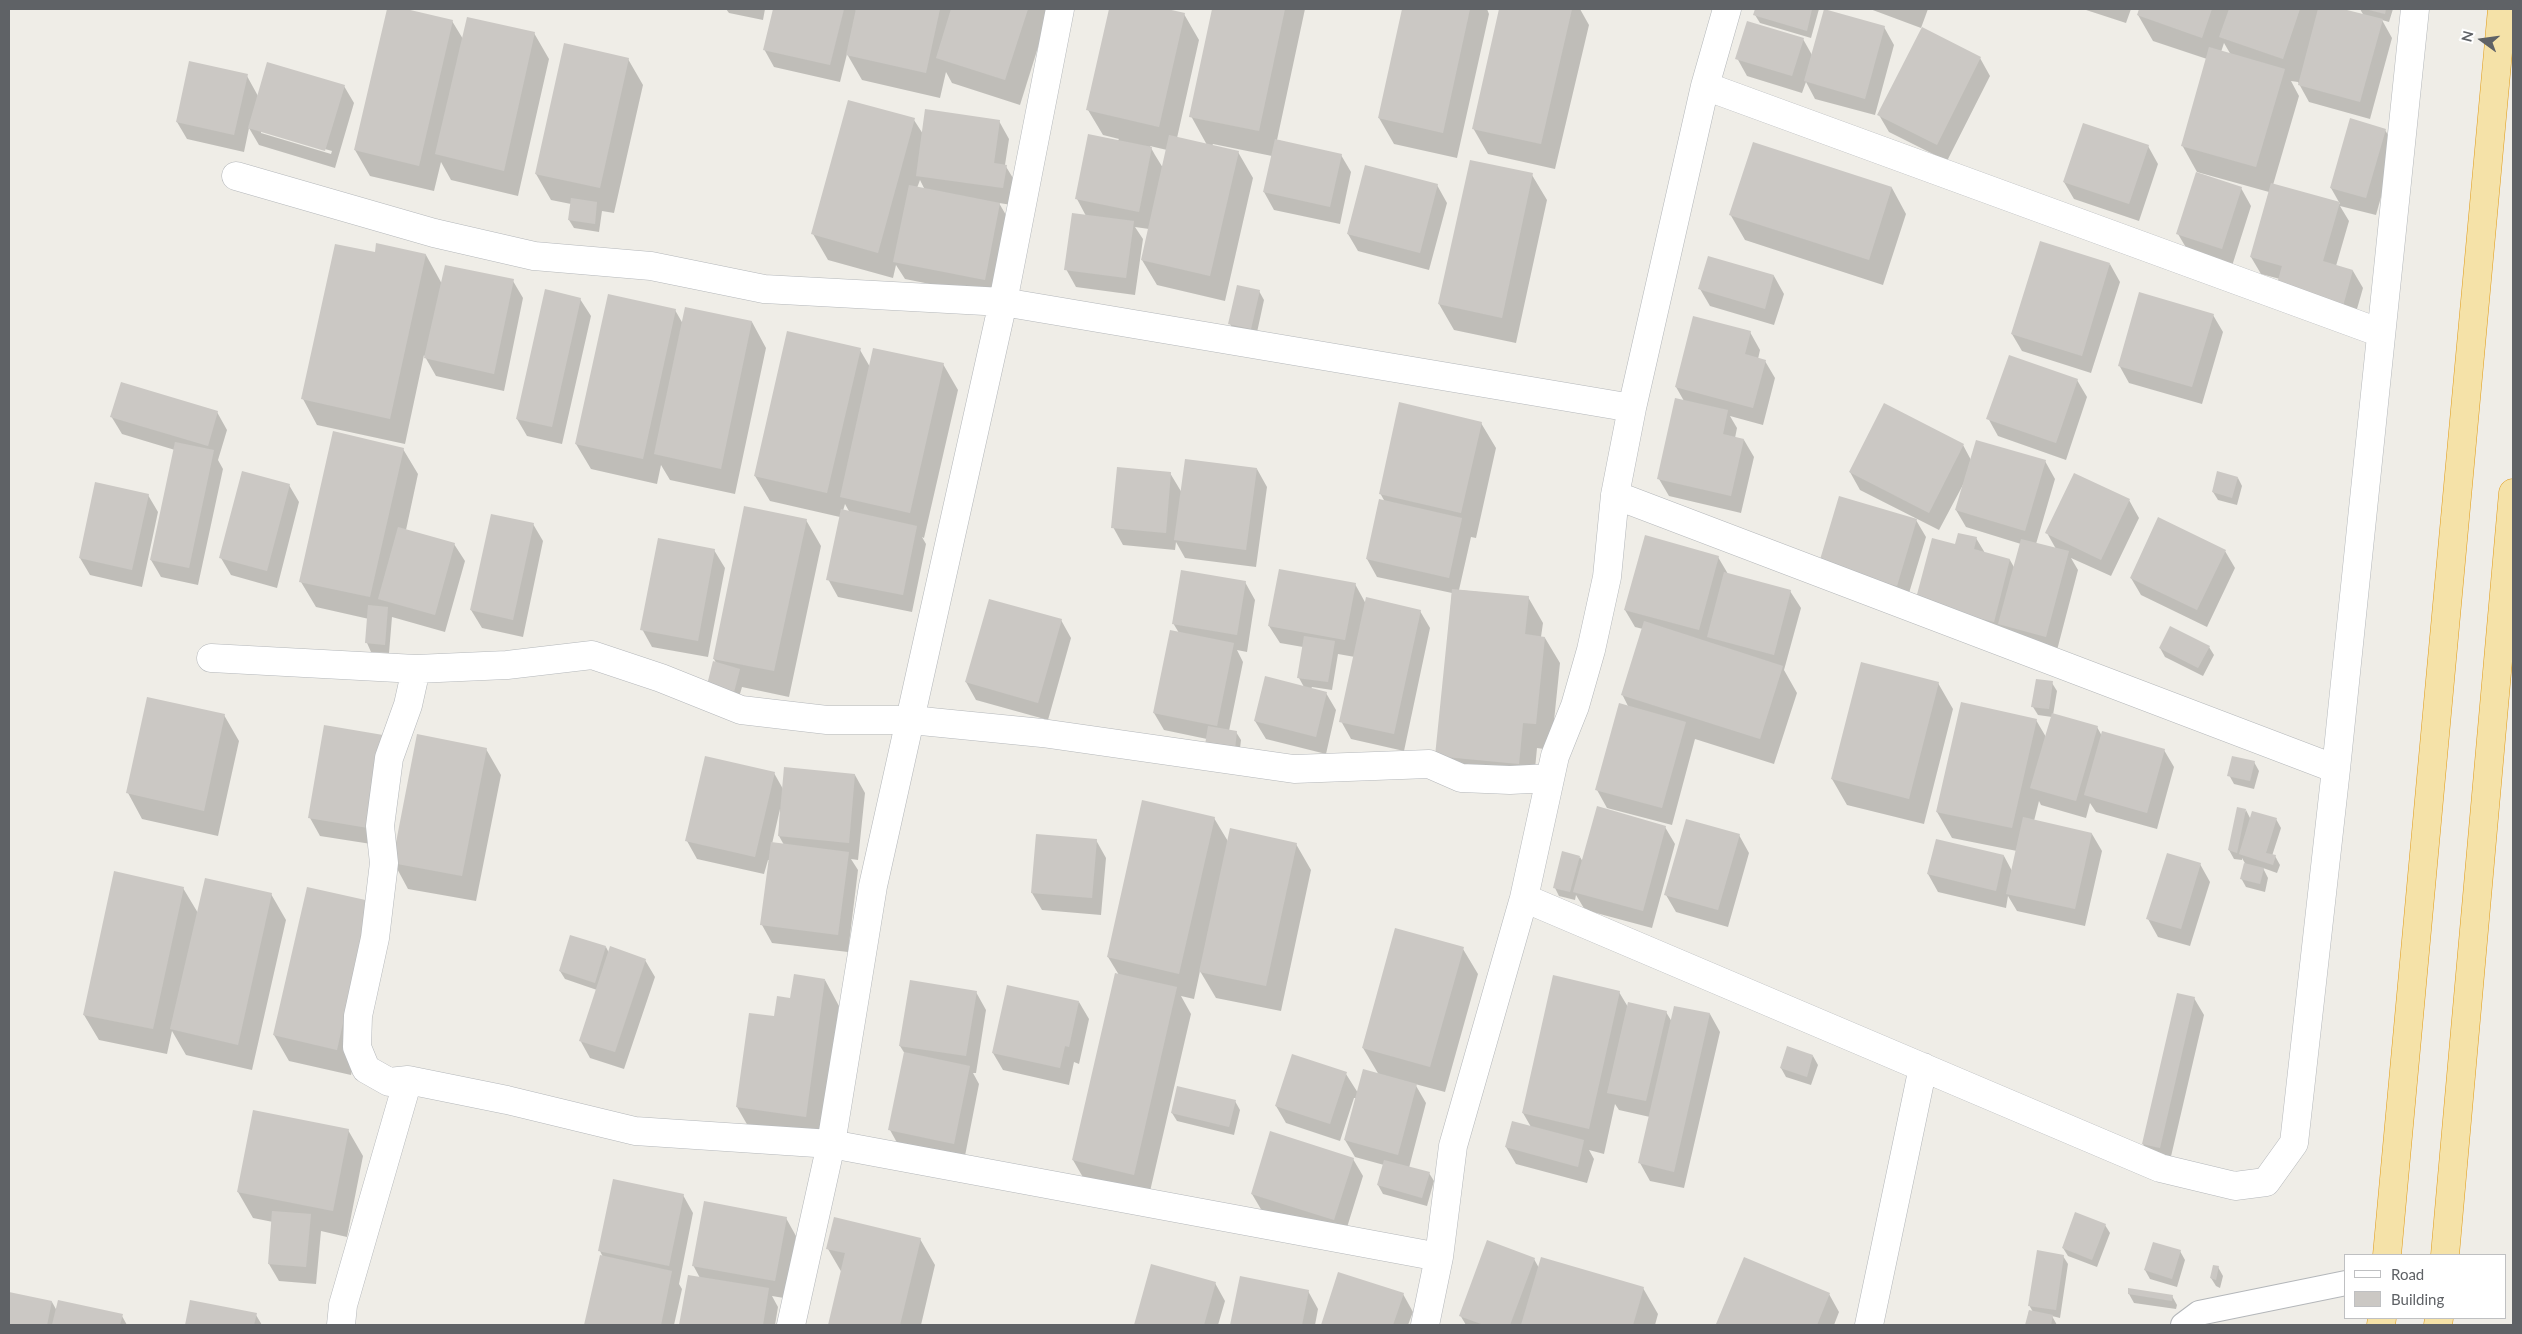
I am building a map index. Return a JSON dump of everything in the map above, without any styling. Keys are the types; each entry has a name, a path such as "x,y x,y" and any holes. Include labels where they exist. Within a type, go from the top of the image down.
{"highway":[{"path":"2387,1254 2502,9"},
{"path":"2445,1254 2513,493"}],"street":[{"path":"791,1325 831,1144 872,886 911,720 972,431 1003,302 1060,9"},
{"path":"1425,1325 1439,1257 1453,1146 1524,898 1555,756 1575,706 1591,650 1607,577 1615,495 1632,408 1705,86 1727,9"},
{"path":"1524,898 2160,1168 2235,1186 2266,1182 2294,1143 2336,769 2415,9"},
{"path":"1705,86 2381,333"},
{"path":"236,176 434,233 534,256 651,266 764,289 1003,302 1632,408"},
{"path":"1615,495 2336,769"},
{"path":"211,658 416,669 507,664 592,655 661,678 741,710 827,720 911,720 1042,733 1294,769 1429,764 1462,778 1510,780 1550,778"},
{"path":"416,669 408,705 390,758 380,826 384,863 375,938 358,1016 357,1032 357,1047 366,1069 389,1082 408,1080 507,1100 635,1131 831,1144 1439,1257"},
{"path":"1869,1325 1922,1068"},
{"path":"341,1325 343,1306 408,1080"}],"lane":[{"path":"2183,1325 2199,1313 2344,1283"}],"building":[{"path":"387,9 406,9 453,20 419,166 354,150"},
{"path":"773,9 844,9 830,65 763,50"},
{"path":"856,9 940,9 926,73 846,55"},
{"path":"951,9 1028,9 1005,80 936,58"},
{"path":"1109,9 1167,9 1185,13 1159,127 1086,110"},
{"path":"1212,9 1285,9 1259,131 1189,117"},
{"path":"1402,9 1470,9 1443,133 1378,118"},
{"path":"1499,9 1572,9 1541,144 1472,129"},
{"path":"1755,9 1812,9 1807,31 1753,15"},
{"path":"1824,9 1885,26 1865,99 1804,81"},
{"path":"2139,9 2212,9 2202,38 2137,15"},
{"path":"2229,9 2300,9 2283,59 2219,37"},
{"path":"2318,9 2343,9 2383,19 2360,102 2298,85"},
{"path":"2365,9 2386,9 2385,14"},
{"path":"467,17 535,32 504,171 435,154"},
{"path":"1747,21 1804,38 1792,76 1735,59"},
{"path":"1922,27 1981,57 1937,145 1877,115"},
{"path":"564,43 629,58 600,188 535,174"},
{"path":"2209,47 2285,69 2256,167 2181,146"},
{"path":"189,61 248,74 234,135 176,122"},
{"path":"267,62 345,85 325,151 248,128"},
{"path":"848,100 915,118 878,253 811,234"},
{"path":"925,109 1000,120 994,163 1007,165 1003,188 916,176"},
{"path":"2350,118 2386,129 2366,198 2330,188"},
{"path":"2083,123 2149,145 2129,204 2063,182"},
{"path":"1088,134 1152,147 1139,212 1075,199"},
{"path":"1169,135 1239,151 1210,276 1141,260"},
{"path":"1275,139 1342,154 1330,207 1263,192"},
{"path":"1753,142 1892,187 1869,260 1729,215"},
{"path":"1470,160 1533,173 1502,318 1438,304"},
{"path":"1365,165 1438,184 1420,253 1347,234"},
{"path":"2196,172 2242,187 2222,249 2176,234"},
{"path":"2271,183 2340,202 2323,261 2353,270 2343,306 2276,287 2282,266 2250,257"},
{"path":"909,185 1000,203 985,280 893,262"},
{"path":"571,198 597,202 595,224 568,220"},
{"path":"1072,213 1134,221 1126,278 1064,270"},
{"path":"2040,241 2110,263 2082,356 2011,334"},
{"path":"376,243 426,254 390,419 301,399 335,244 375,252"},
{"path":"1708,256 1774,275 1765,309 1698,289"},
{"path":"445,265 514,279 494,374 424,358"},
{"path":"1237,285 1260,290 1251,329 1228,324"},
{"path":"545,289 581,298 552,427 516,419"},
{"path":"2139,292 2214,314 2192,387 2118,366"},
{"path":"608,294 676,309 643,459 575,444"},
{"path":"685,307 752,321 721,469 654,454"},
{"path":"1693,316 1751,331 1745,354 1766,360 1753,408 1675,387"},
{"path":"787,331 861,348 827,493 754,476"},
{"path":"873,348 944,363 910,513 840,497"},
{"path":"2009,355 2078,379 2056,443 1986,419"},
{"path":"121,382 218,411 208,446 110,417"},
{"path":"1675,398 1728,410 1723,434 1744,439 1731,496 1657,479"},
{"path":"1399,402 1482,422 1461,513 1379,494"},
{"path":"1884,403 1964,444 1929,513 1849,472"},
{"path":"333,431 404,448 370,597 299,582"},
{"path":"1976,440 2046,460 2025,531 1955,510"},
{"path":"175,442 214,450 189,568 150,560"},
{"path":"1185,459 1257,468 1246,550 1174,540"},
{"path":"1117,467 1171,472 1166,533 1111,528"},
{"path":"242,471 290,484 267,571 219,558"},
{"path":"2217,471 2238,477 2232,498 2212,492"},
{"path":"2074,473 2130,499 2101,560 2045,533"},
{"path":"95,482 149,494 132,570 79,558"},
{"path":"1839,496 1917,519 1897,586 1819,563"},
{"path":"1379,499 1462,518 1449,578 1366,559"},
{"path":"744,506 807,519 774,671 713,659"},
{"path":"841,509 917,526 903,595 826,580"},
{"path":"491,514 534,523 513,620 470,610"},
{"path":"2158,517 2226,550 2197,610 2130,578"},
{"path":"398,527 455,543 435,615 378,599"},
{"path":"1958,533 1977,537 1974,549 2010,559 1994,622 1915,602 1932,538 1955,544"},
{"path":"1645,535 1719,556 1699,630 1624,610"},
{"path":"658,538 715,549 698,641 640,630"},
{"path":"2021,539 2069,551 2046,637 1998,624"},
{"path":"1279,569 1356,583 1345,640 1268,626"},
{"path":"1181,570 1246,581 1237,635 1172,624"},
{"path":"1724,572 1791,590 1774,655 1707,637"},
{"path":"1452,589 1529,596 1525,634 1545,637 1536,724 1523,723 1519,764 1435,756"},
{"path":"1366,597 1421,610 1394,734 1339,722"},
{"path":"989,599 1062,619 1038,703 965,682"},
{"path":"368,605 388,607 385,645 365,643"},
{"path":"1644,621 1783,666 1760,739 1621,695"},
{"path":"2170,626 2210,646 2198,668 2159,648"},
{"path":"1170,630 1234,643 1217,726 1153,713"},
{"path":"1304,636 1335,641 1328,682 1297,678"},
{"path":"713,661 740,669 733,696 706,689"},
{"path":"1861,662 1939,682 1909,799 1831,779"},
{"path":"1265,676 1327,692 1316,737 1254,721"},
{"path":"2036,679 2053,681 2049,709 2031,707"},
{"path":"147,697 225,714 204,811 126,793"},
{"path":"1961,702 2037,719 2012,828 1936,812"},
{"path":"1619,703 1686,722 1662,808 1595,790"},
{"path":"2052,713 2098,726 2076,801 2030,788"},
{"path":"324,725 389,736 374,829 308,818"},
{"path":"1208,726 1237,731 1235,749 1205,745"},
{"path":"2102,731 2165,749 2147,813 2084,795"},
{"path":"417,734 487,748 462,876 392,863"},
{"path":"705,756 775,772 755,857 685,841"},
{"path":"2232,756 2255,761 2250,781 2227,776"},
{"path":"784,767 855,774 849,843 778,836"},
{"path":"1142,800 1215,817 1179,974 1107,957"},
{"path":"1597,806 1666,826 1643,911 1573,892"},
{"path":"2237,807 2246,809 2237,853 2228,850"},
{"path":"2252,811 2277,818 2266,853 2276,855 2273,865 2239,854"},
{"path":"2023,817 2092,833 2075,909 2006,894"},
{"path":"1686,819 1740,834 1718,910 1664,895"},
{"path":"1230,828 1297,843 1266,986 1199,972"},
{"path":"1036,834 1097,839 1092,898 1031,893"},
{"path":"1936,839 2004,855 1996,891 1927,874"},
{"path":"771,842 849,852 838,935 760,925"},
{"path":"1562,851 1580,856 1570,892 1553,888"},
{"path":"2167,853 2201,863 2181,929 2146,919"},
{"path":"2244,863 2264,868 2260,884 2240,879"},
{"path":"114,871 184,887 153,1029 83,1015"},
{"path":"205,878 272,893 238,1045 170,1029"},
{"path":"307,887 370,901 337,1050 273,1035"},
{"path":"1395,928 1464,947 1430,1067 1362,1048"},
{"path":"570,935 606,946 595,983 559,971"},
{"path":"610,946 646,959 615,1052 579,1041"},
{"path":"1115,973 1177,987 1134,1175 1072,1160"},
{"path":"794,974 825,979 806,1117 736,1107 749,1013 774,1016 777,996 790,998"},
{"path":"1553,975 1620,991 1589,1129 1522,1113"},
{"path":"910,980 977,991 966,1056 899,1046"},
{"path":"1007,985 1079,1001 1069,1047 1065,1046 1060,1068 992,1053"},
{"path":"2177,993 2195,997 2160,1148 2142,1144"},
{"path":"1628,1002 1667,1011 1646,1101 1607,1093"},
{"path":"1674,1006 1710,1013 1674,1172 1638,1163"},
{"path":"1787,1046 1813,1055 1807,1077 1780,1068"},
{"path":"904,1052 970,1066 954,1144 888,1130"},
{"path":"1292,1054 1347,1072 1330,1124 1275,1106"},
{"path":"1363,1069 1417,1084 1398,1155 1344,1140"},
{"path":"1177,1086 1236,1100 1229,1127 1171,1113"},
{"path":"253,1110 349,1129 333,1211 237,1192"},
{"path":"1512,1121 1584,1140 1578,1167 1505,1147"},
{"path":"1270,1131 1354,1158 1334,1220 1251,1194"},
{"path":"1384,1160 1430,1172 1422,1198 1377,1185"},
{"path":"613,1179 684,1194 669,1266 598,1251"},
{"path":"704,1201 787,1217 775,1281 692,1266"},
{"path":"272,1211 311,1214 306,1267 268,1264"},
{"path":"2075,1212 2106,1224 2092,1260 2062,1248"},
{"path":"834,1217 921,1238 900,1325 828,1325 845,1253 826,1249"},
{"path":"1487,1240 1535,1258 1510,1325 1484,1325 1459,1316"},
{"path":"2153,1242 2181,1250 2172,1279 2144,1270"},
{"path":"2037,1250 2064,1255 2056,1310 2028,1306"},
{"path":"600,1255 672,1271 661,1325 584,1325"},
{"path":"1541,1257 1644,1287 1633,1325 1521,1325"},
{"path":"1744,1257 1830,1293 1817,1325 1716,1324"},
{"path":"1151,1264 1216,1282 1204,1325 1134,1325"},
{"path":"2213,1265 2219,1266 2216,1280 2210,1278"},
{"path":"1338,1272 1404,1293 1393,1325 1321,1325"},
{"path":"688,1275 769,1288 763,1325 679,1325"},
{"path":"1240,1276 1309,1290 1302,1325 1230,1325"},
{"path":"2128,1288 2173,1295 2172,1301 2128,1294"},
{"path":"9,1292 52,1301 47,1325 9,1325"},
{"path":"58,1300 123,1314 120,1325 52,1325"},
{"path":"190,1300 257,1313 254,1325 185,1325"},
{"path":"2029,1310 2053,1315 2051,1325 2025,1325"}]}
